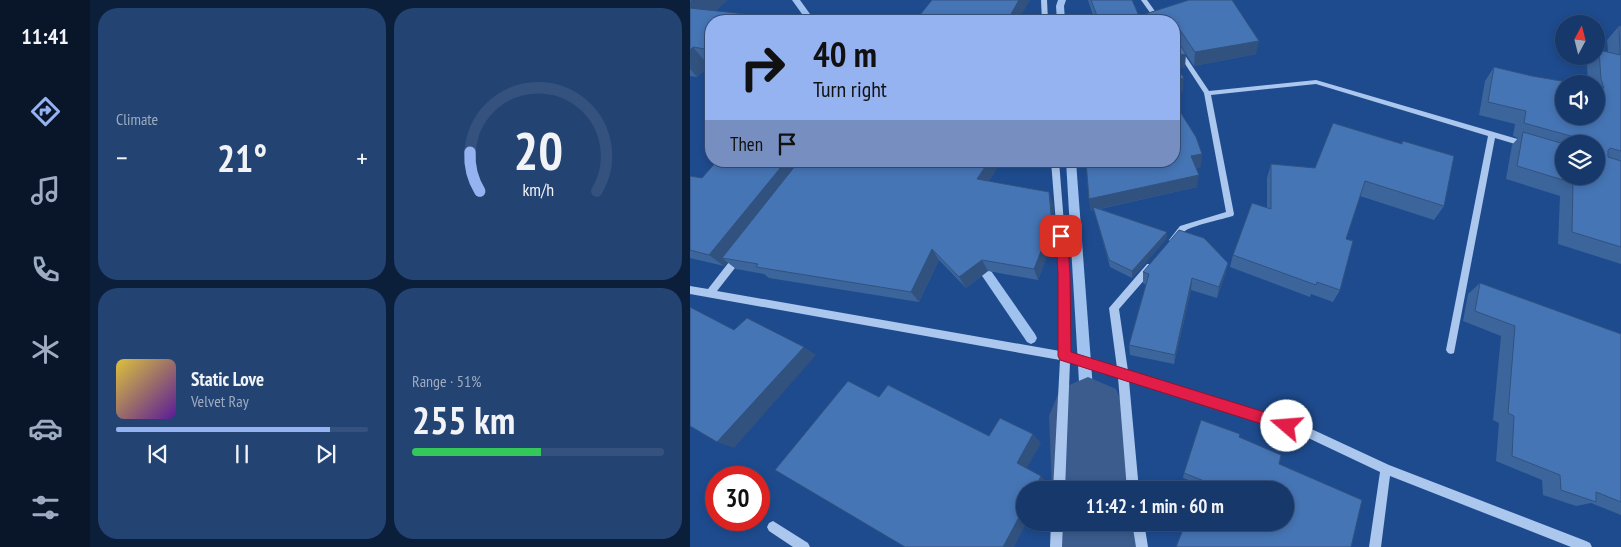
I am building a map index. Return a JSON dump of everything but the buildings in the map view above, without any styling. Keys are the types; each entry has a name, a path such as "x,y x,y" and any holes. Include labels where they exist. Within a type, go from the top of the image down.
{"street":[{"path":"1044,0 1044,15"},
{"path":"1144,0 1155,15"},
{"path":"1164,250 1183,228 1230,214 1207,93 1180,52"},
{"path":"1207,93 1316,82 1537,148"},
{"path":"1452,350 1492,134"},
{"path":"1055,167 1064,274 1065,356 1059,481"},
{"path":"710,294 746,247"},
{"path":"1132,481 1123,373 1114,308 1158,257"},
{"path":"691,291 1065,356 1305,431 1386,469 1586,547"},
{"path":"1375,547 1386,469"},
{"path":"772,527 804,547"},
{"path":"1056,547 1057,531"},
{"path":"1139,531 1142,547"}],"waterway":[{"path":"796,0 807,15"},
{"path":"1061,15 1062,0"},
{"path":"1071,167 1088,416"},
{"path":"978,261 1031,338"},
{"path":"1088,416 1093,481"},
{"path":"1098,531 1100,547"}],"route":[{"path":"1061,236 1064,274 1065,356 1287,426"}]}
